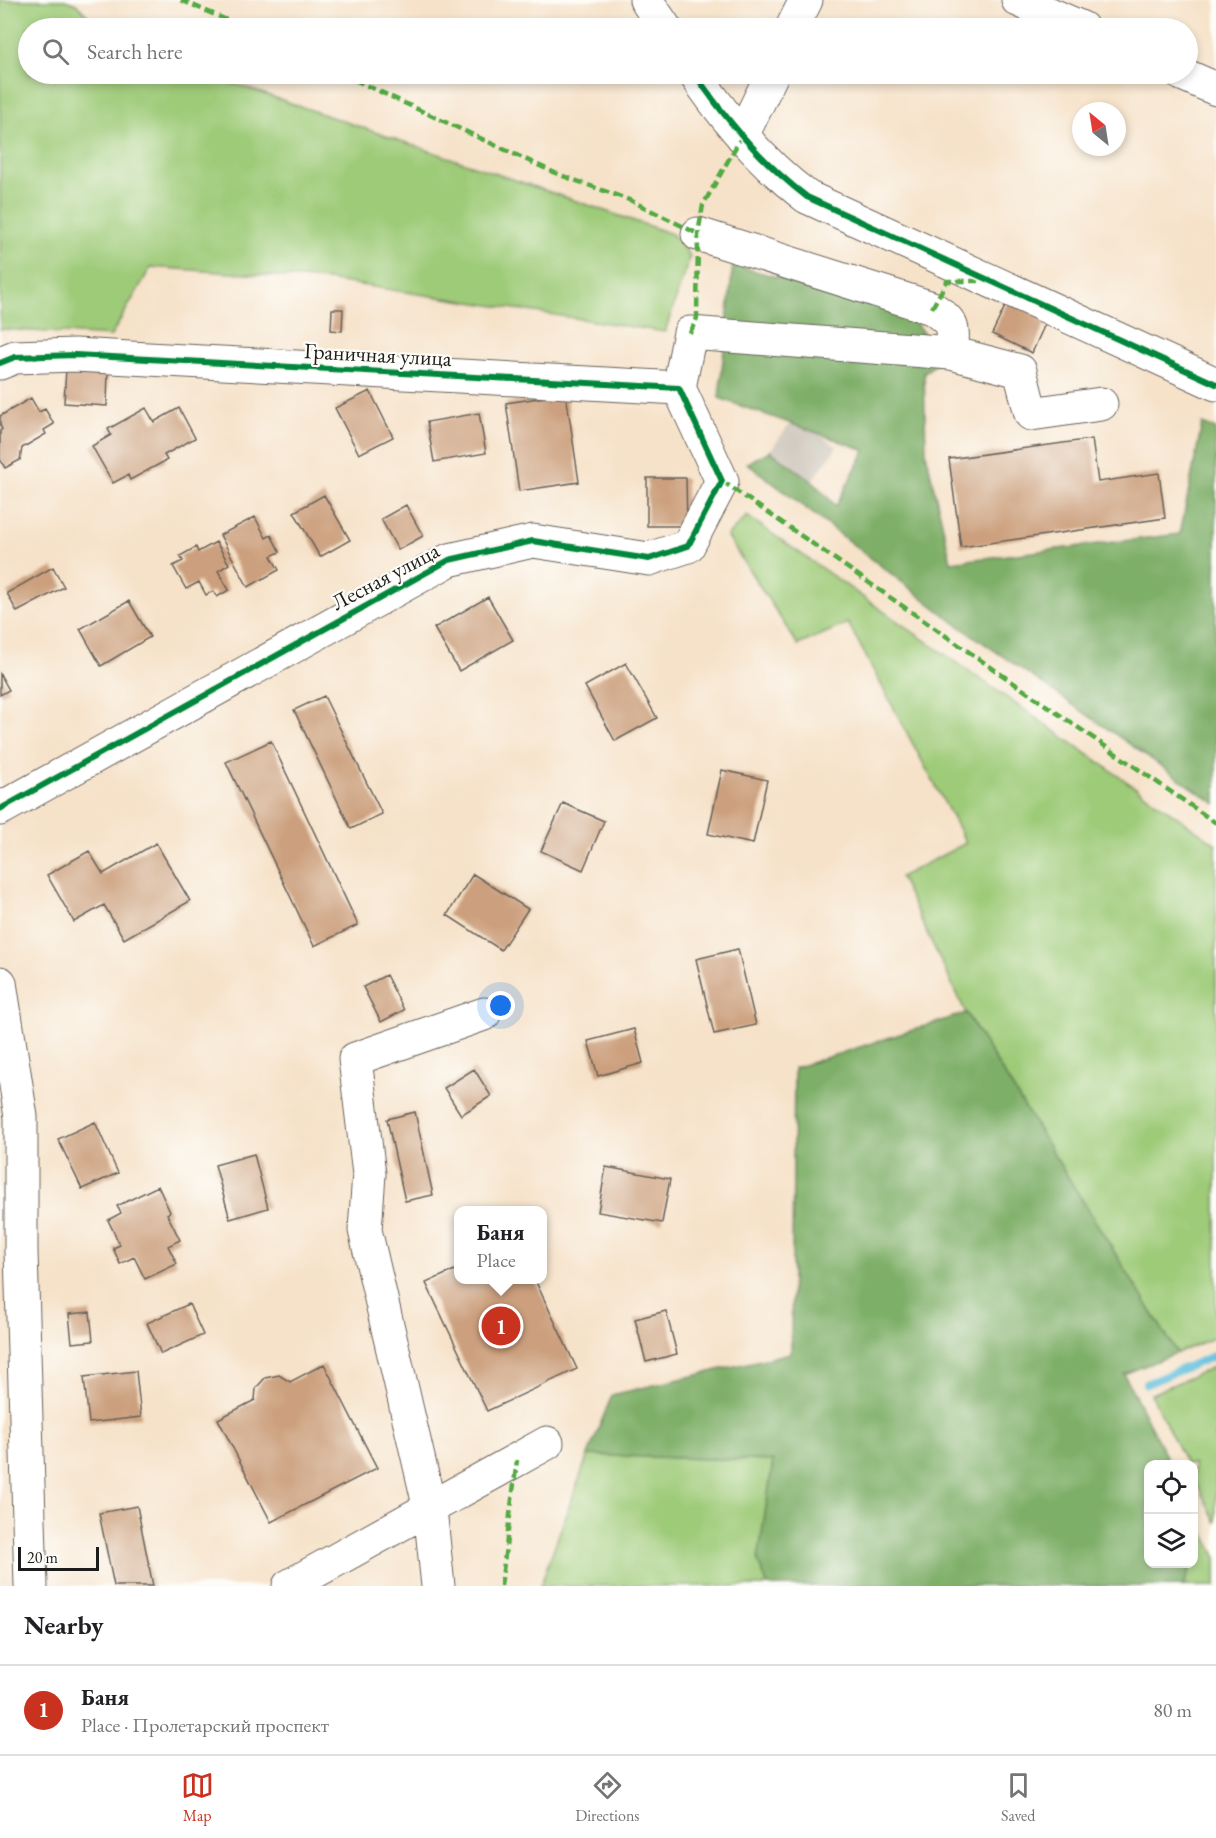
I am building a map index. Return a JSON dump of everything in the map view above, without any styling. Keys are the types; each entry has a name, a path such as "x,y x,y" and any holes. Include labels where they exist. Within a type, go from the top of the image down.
{"street":[{"path":"646,0 658,18"},
{"path":"797,18 806,0"},
{"path":"1018,0 1059,18"},
{"path":"1198,81 1216,89"},
{"path":"701,84 716,107 769,166 807,197 1216,384"},
{"path":"742,136 767,84"},
{"path":"698,234 932,308 949,320 953,334 951,353"},
{"path":"678,388 690,333 951,353 1020,371 1031,414 1101,404"},
{"name":"Граничная улица","path":"0,363 15,357 75,355 678,388"},
{"name":"Лесная улица","path":"0,809 449,560 533,541 649,559 688,546 722,481 678,388"},
{"path":"0,984 21,1117 10,1258 31,1586"},
{"path":"438,1586 430,1509 365,1230 369,1174 355,1059 484,1014"},
{"path":"289,1586 547,1443"}],"shaded area":[{"path":"795,417 837,447 812,481 770,451"}],"green space":[{"path":"0,0 65,0 76,4 90,18 18,18 18,84 235,84 672,234 690,256 665,332 328,280 151,267 111,336 0,329"},
{"path":"733,265 908,313 943,360 924,372 926,453 951,562 1180,534 1202,424 1216,429 1216,804 959,626 747,463 770,451 812,481 836,506 865,450 719,398"},
{"path":"747,516 1216,844 1216,1337 1177,1353 966,1013 900,877 966,843 848,623 798,645 727,536"},
{"path":"966,1013 1177,1353 1124,1374 1168,1460 1144,1460 1144,1568 1190,1568 1183,1586 768,1586 758,1561 773,1461 588,1455 612,1395 791,1353 794,1068"},
{"path":"1216,1366 1216,1523 1198,1486 1198,1460 1184,1460 1151,1394"},
{"path":"588,1455 773,1461 758,1561 768,1586 540,1586"},
{"path":"1198,1520 1203,1531 1198,1546"},
{"path":"1203,1531 1216,1556 1216,1586 1183,1586 1190,1568 1198,1568 1198,1546"}],"building":[{"path":"1009,298 1048,317 1032,353 992,334"},
{"path":"332,309 343,309 342,331 331,330"},
{"path":"66,368 108,369 107,406 64,403"},
{"path":"370,391 393,437 359,454 335,408"},
{"path":"566,394 579,482 519,491 506,403"},
{"path":"31,398 39,412 45,409 54,424 44,430 46,434 22,448 20,460 5,468 0,459 0,431 2,429 0,416"},
{"path":"146,408 154,422 179,408 195,438 164,455 167,460 130,480 128,475 113,483 92,446 111,435 108,429"},
{"path":"479,413 486,453 434,462 427,422"},
{"path":"1092,439 1098,482 1159,473 1165,518 961,547 949,459"},
{"path":"647,478 686,478 687,526 647,526"},
{"path":"324,495 350,540 320,557 294,512"},
{"path":"406,505 423,536 398,550 381,519"},
{"path":"255,517 266,538 271,535 280,552 271,556 279,570 248,587 220,535"},
{"path":"216,542 229,564 218,571 229,590 217,597 213,591 206,595 199,582 186,589 173,566 183,561 180,556 196,547 198,552"},
{"path":"53,567 64,587 17,612 7,593"},
{"path":"488,597 513,640 459,671 434,628"},
{"path":"129,601 150,637 101,666 80,629"},
{"path":"626,663 657,718 615,741 585,686"},
{"path":"0,674 9,690 0,695"},
{"path":"324,696 382,814 351,829 294,710"},
{"path":"271,741 358,925 314,946 226,762"},
{"path":"722,770 767,780 753,844 708,834"},
{"path":"563,803 604,821 583,870 541,851"},
{"path":"156,843 190,901 124,939 104,905 74,922 47,875 89,851 103,874"},
{"path":"473,874 528,909 501,950 447,915"},
{"path":"738,949 756,1025 714,1034 696,959"},
{"path":"386,975 404,1010 381,1022 363,987"},
{"path":"634,1029 643,1063 598,1076 588,1041"},
{"path":"474,1069 491,1096 461,1115 444,1088"},
{"path":"415,1112 433,1195 405,1201 387,1119"},
{"path":"95,1122 118,1173 82,1189 58,1139"},
{"path":"254,1154 268,1208 230,1219 215,1165"},
{"path":"606,1167 670,1179 662,1223 598,1212"},
{"path":"158,1186 170,1212 167,1214 180,1240 168,1246 177,1264 145,1279 134,1257 120,1264 113,1248 120,1245 108,1220 121,1213 117,1206"},
{"path":"454,1270 454,1284 537,1284 577,1369 487,1411 426,1283"},
{"path":"189,1304 203,1335 161,1354 147,1323"},
{"path":"666,1311 677,1354 646,1362 635,1319"},
{"path":"90,1312 93,1341 72,1343 69,1314"},
{"path":"324,1364 377,1468 271,1522 218,1419 255,1400 256,1388 265,1378 279,1375 290,1382"},
{"path":"136,1371 141,1417 89,1423 84,1377"},
{"path":"137,1506 153,1586 114,1586 99,1513"}],"waterway":[{"path":"1146,1384 1216,1355"}],"marked path":[{"path":"181,0 222,18"},
{"path":"364,84 555,173 632,201 698,234"},
{"path":"690,333 697,318 698,234 703,205 742,136"},
{"path":"932,308 947,281 984,281"},
{"path":"722,481 1216,823"},
{"path":"501,1586 517,1460"}],"cycle path":[{"path":"702,84 746,140 775,170 807,197 1216,384"},
{"path":"0,363 15,357 75,355 679,388 722,481 688,546 649,559 533,541 449,560 0,809"}],"place":[{"name":"Баня","path":"501,1326"}]}
